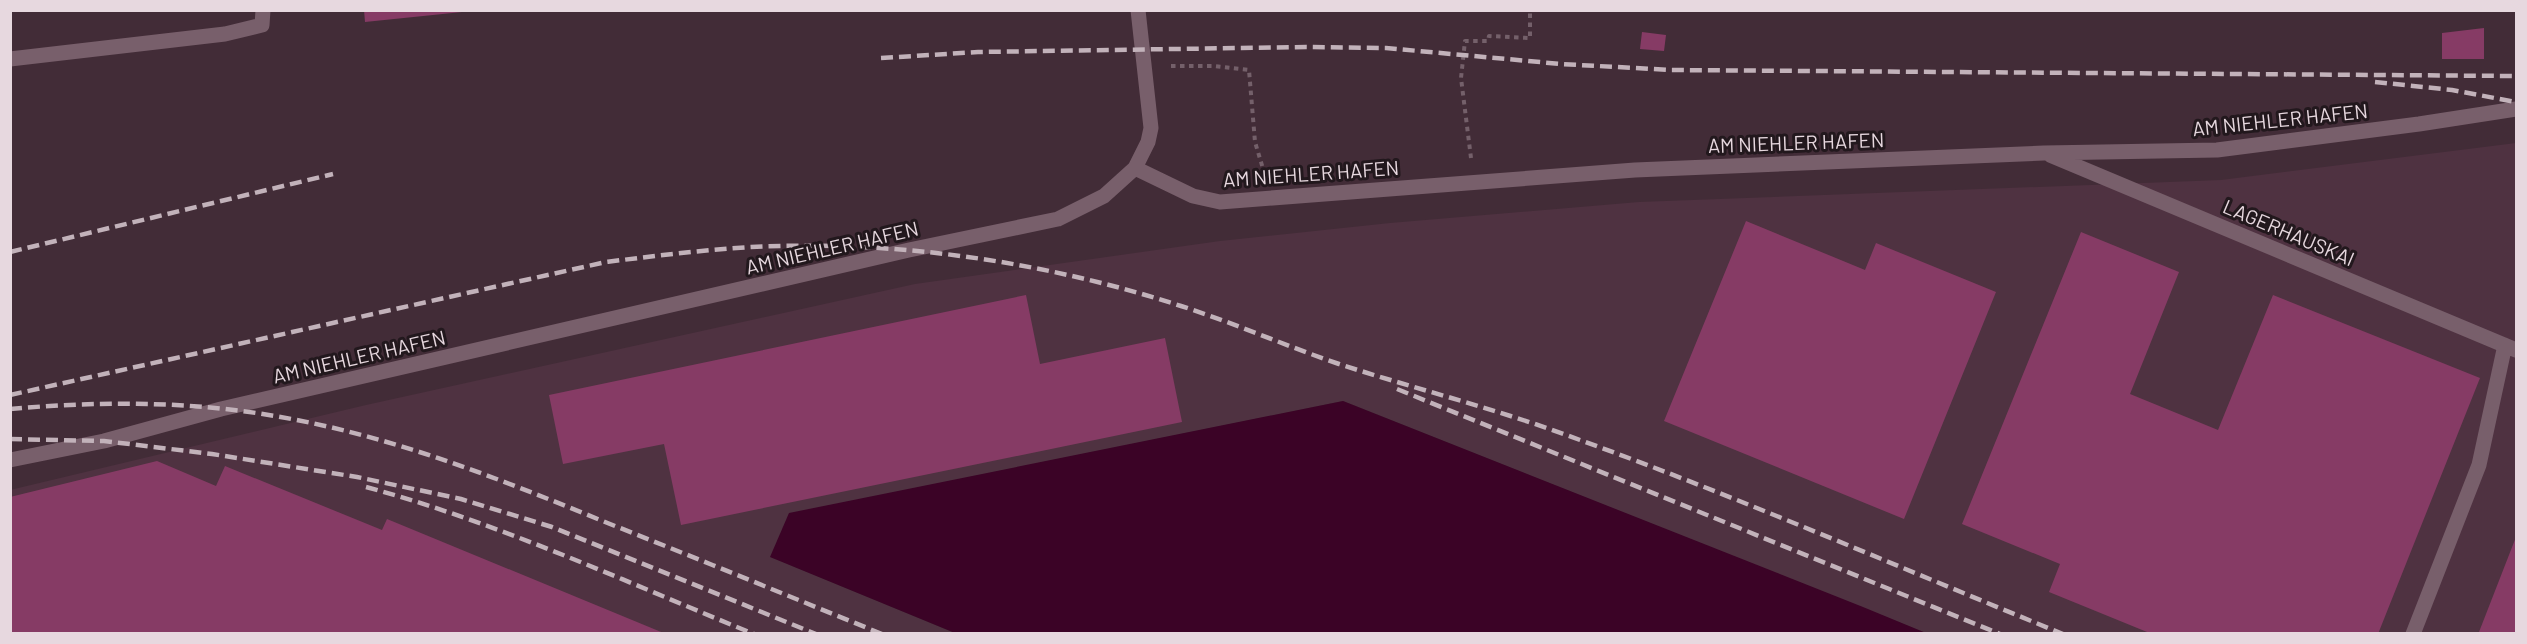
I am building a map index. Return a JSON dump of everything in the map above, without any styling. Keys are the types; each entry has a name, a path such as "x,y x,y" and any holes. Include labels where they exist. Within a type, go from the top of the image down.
{"street":[{"path":"10,59 225,34 262,25 263,10"},
{"path":"1135,168 1148,142 1150,128 1138,10"},
{"name":"AM NIEHLER HAFEN","path":"10,460 105,441 221,409 909,250 1058,219 1104,196 1135,168 1193,196 1220,202 1635,170 2044,153 2217,150 2517,109"},
{"path":"2487,114 2517,118"},
{"name":"LAGERHAUSKAI","path":"2044,153 2511,347"},
{"path":"2413,633 2479,465 2511,347"}],"path":[{"path":"1474,182 1461,78 1465,41 1488,41 1489,36 1530,38 1530,10"},
{"path":"1178,65 1249,70 1255,142 1271,199"}],"shaded area":[{"path":"2516,143 2516,633 1926,633 1343,401 789,514 771,557 955,633 11,633 10,490 366,405 915,284 1220,241 1390,223 1639,202 2221,180"},
{"path":"1343,401 1926,633 955,633 770,557 789,513"}],"building":[{"path":"364,10 462,10 462,12 365,22"},
{"path":"2484,28 2484,59 2442,59 2442,33"},
{"path":"1642,32 1666,35 1664,51 1640,49"},
{"path":"1746,221 1865,270 1876,243 1996,292 1904,519 1664,421"},
{"path":"2081,232 2179,272 2130,394 2218,430 2273,295 2480,378 2378,634 2152,634 2049,592 2060,564 1962,524"},
{"path":"1026,295 1040,364 1165,338 1182,422 681,525 664,444 563,464 549,395"},
{"path":"157,461 216,486 225,466 382,530 387,519 666,634 10,634 10,497"},
{"path":"2516,537 2516,634 2483,634 2479,632"}],"railway":[{"path":"881,58 978,52 1306,47 1386,48 1561,64 1671,70 2516,76"},
{"path":"2375,82 2452,90 2516,102"},
{"path":"10,252 333,174"},
{"path":"10,395 606,262 733,248 805,246 860,247 968,257 1076,277 1129,290 1201,313 1339,364 1550,429 1762,510 2063,634"},
{"path":"1397,389 2000,634"},
{"path":"10,409 110,404 209,407 275,416 362,435 487,475 882,634"},
{"path":"10,439 104,441 212,454 357,477 461,499 552,527 816,634"},
{"path":"366,487 465,518 513,536 754,634"}]}
